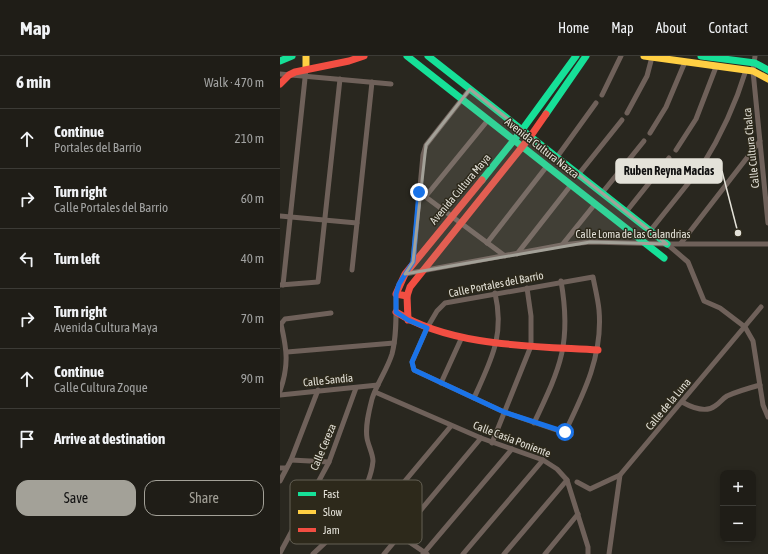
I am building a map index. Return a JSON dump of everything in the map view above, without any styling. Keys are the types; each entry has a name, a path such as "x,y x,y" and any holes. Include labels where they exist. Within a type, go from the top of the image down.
{"street":[{"path":"280,61 292,56"},
{"path":"306,56 282,285 318,282 340,80"},
{"path":"280,74 289,75 305,73 364,56"},
{"name":"Avenida Cultura Nazca","path":"407,56 664,258"},
{"name":"Avenida Cultura Nazca","path":"428,56 666,244"},
{"name":"Avenida Cultura Maya","path":"369,480 373,460 367,439 366,429 375,392 392,355 394,343 396,294 404,274 522,130 576,56"},
{"name":"Avenida Cultura Maya","path":"407,296 410,286 530,137 586,56"},
{"path":"602,95 621,56"},
{"path":"644,56 749,71 768,79"},
{"path":"701,56 755,60 768,70"},
{"path":"627,113 647,76 652,57"},
{"path":"702,166 722,134 755,60"},
{"path":"650,134 666,107 685,62"},
{"path":"676,150 696,118 716,67"},
{"name":"Calle Cultura Chalca","path":"749,71 760,141 768,223"},
{"path":"305,73 340,80 391,84"},
{"path":"280,84 289,75"},
{"path":"352,270 372,82"},
{"path":"413,262 423,155 426,145 470,89"},
{"path":"557,157 596,103"},
{"path":"426,196 488,120"},
{"path":"578,175 622,120"},
{"path":"602,193 644,141"},
{"path":"681,244 760,141"},
{"path":"626,212 669,158"},
{"path":"486,243 547,166"},
{"path":"650,231 694,176"},
{"path":"517,254 571,185"},
{"path":"419,192 505,256"},
{"path":"562,245 595,204"},
{"path":"280,216 357,223"},
{"name":"Calle Loma de las Calandrias","path":"404,274 562,245 590,242 768,244"},
{"path":"666,244 688,262 704,301 720,308 745,327 754,341 764,412 768,417"},
{"name":"Calle Portales del Barrio","path":"441,383 414,370 412,362 427,328 437,311 445,303 593,277 599,310 598,350"},
{"path":"534,423 555,378 564,348 566,334 565,305 561,282"},
{"path":"492,443 504,412 526,364 531,346 531,316 527,288"},
{"path":"474,398 497,344 500,326 495,293"},
{"path":"396,294 407,296 408,320"},
{"name":"Calle de la Luna","path":"577,482 590,489 620,475 761,307"},
{"path":"396,312 408,320 427,328 497,344 598,350 592,373 565,432"},
{"path":"280,391 286,372 287,352 282,340 281,324 285,319 331,313"},
{"path":"462,336 441,383 504,412 571,434"},
{"path":"287,352 394,343"},
{"name":"Calle Sandía","path":"280,395 378,385"},
{"path":"682,402 699,408 708,409 715,407 725,397 741,390 760,385"},
{"name":"Calle Cereza","path":"319,480 329,462 356,388"},
{"path":"280,480 291,460 318,390"},
{"name":"Calle Casia Poniente","path":"375,392 492,443 543,460 557,469 567,480 588,547 588,554"},
{"path":"406,480 451,426"},
{"path":"422,509 481,438"},
{"path":"412,544 425,553 512,449"},
{"path":"291,460 329,462"},
{"path":"463,554 543,460"},
{"path":"280,468 286,468"},
{"path":"609,554 620,475"},
{"path":"504,554 567,480"},
{"path":"545,554 578,514"},
{"name":"Calle Cereza","path":"280,553 290,534"},
{"name":"Avenida Cultura Maya","path":"313,554 324,544"},
{"path":"384,554 392,544"}],"highlighted area":[{"path":"470,89 667,244 590,242 405,274 413,262 426,145"}],"traffic: fast":[{"path":"280,61 292,56"},
{"path":"407,56 664,258"},
{"path":"428,56 667,244"},
{"path":"482,180 522,130 576,56"},
{"path":"546,114 586,56"},
{"path":"701,56 755,63 768,70"}],"traffic: slow":[{"path":"306,56 306,69"},
{"path":"644,56 753,71 768,79"}],"traffic: jam":[{"path":"280,84 289,75 295,72 349,61 364,56"},
{"path":"408,320 407,296 410,287 530,137 546,114"},
{"path":"407,296 396,294 405,274 482,180"},
{"path":"396,312 418,324 467,338 494,343 598,350"}],"place":[{"name":"Ruben Reyna Macias","path":"738,233"}],"route":[{"path":"419,192 413,262 404,274 396,294 396,312 408,320 427,328 412,362 414,370 504,412 565,432"}]}
